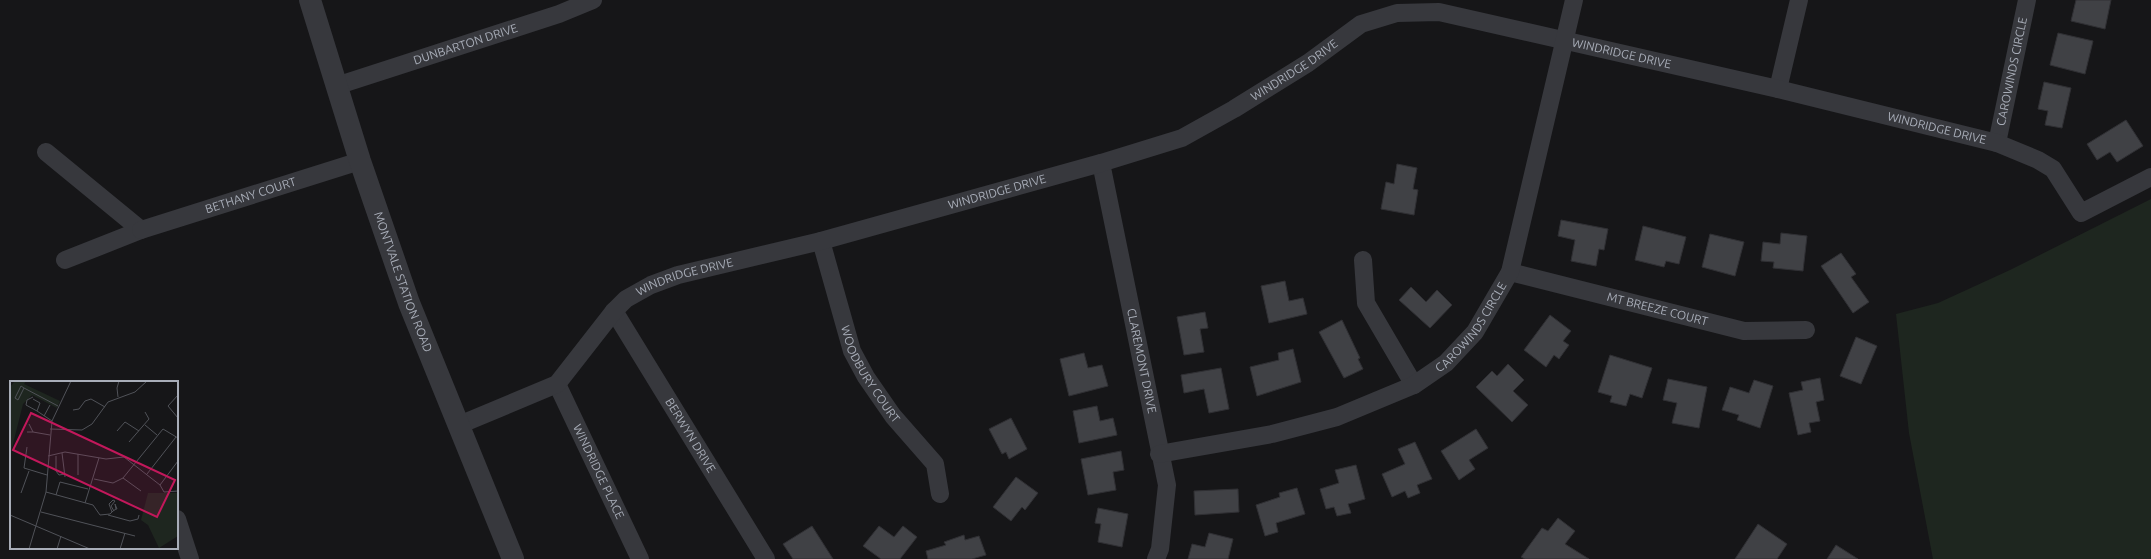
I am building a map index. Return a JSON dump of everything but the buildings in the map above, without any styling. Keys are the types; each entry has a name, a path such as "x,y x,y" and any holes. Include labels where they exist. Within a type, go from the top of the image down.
{"street":[{"name":"MONTVALE STATION ROAD","path":"310,0 360,161 409,303 460,425 513,559"},
{"name":"DUNBARTON DRIVE","path":"336,86 551,16 593,0"},
{"name":"CAROWINDS CIRCLE","path":"1159,454 1272,434 1336,417 1414,385 1446,362 1476,332 1510,272 1574,0"},
{"path":"1778,89 1799,0"},
{"name":"CAROWINDS CIRCLE","path":"1997,143 2027,0"},
{"name":"WINDRIDGE DRIVE","path":"460,425 557,384 614,311 626,299 651,285 678,275 821,241 1101,163 1182,138 1234,109 1308,63 1361,24 1398,13 1439,12 1778,89 1997,143 2038,160 2053,169 2081,213 2151,177"},
{"path":"46,152 141,230"},
{"name":"BETHANY COURT","path":"65,260 141,230 360,161"},
{"name":"CLAREMONT DRIVE","path":"1101,163 1159,454 1167,485 1160,549 1156,559"},
{"name":"WOODBURY COURT","path":"821,241 852,351 866,377 894,416 934,464 940,494"},
{"path":"1363,260 1366,303 1414,385"},
{"name":"MT BREEZE COURT","path":"1510,272 1744,331 1806,330"},
{"name":"BERWYN DRIVE","path":"614,311 766,559"},
{"name":"WINDRIDGE PLACE","path":"557,384 640,559"},
{"path":"178,522 190,559"}],"shaded area":[{"path":"2151,199 2151,559 1933,559 1909,433 1896,314 1938,303 2010,270"}]}
